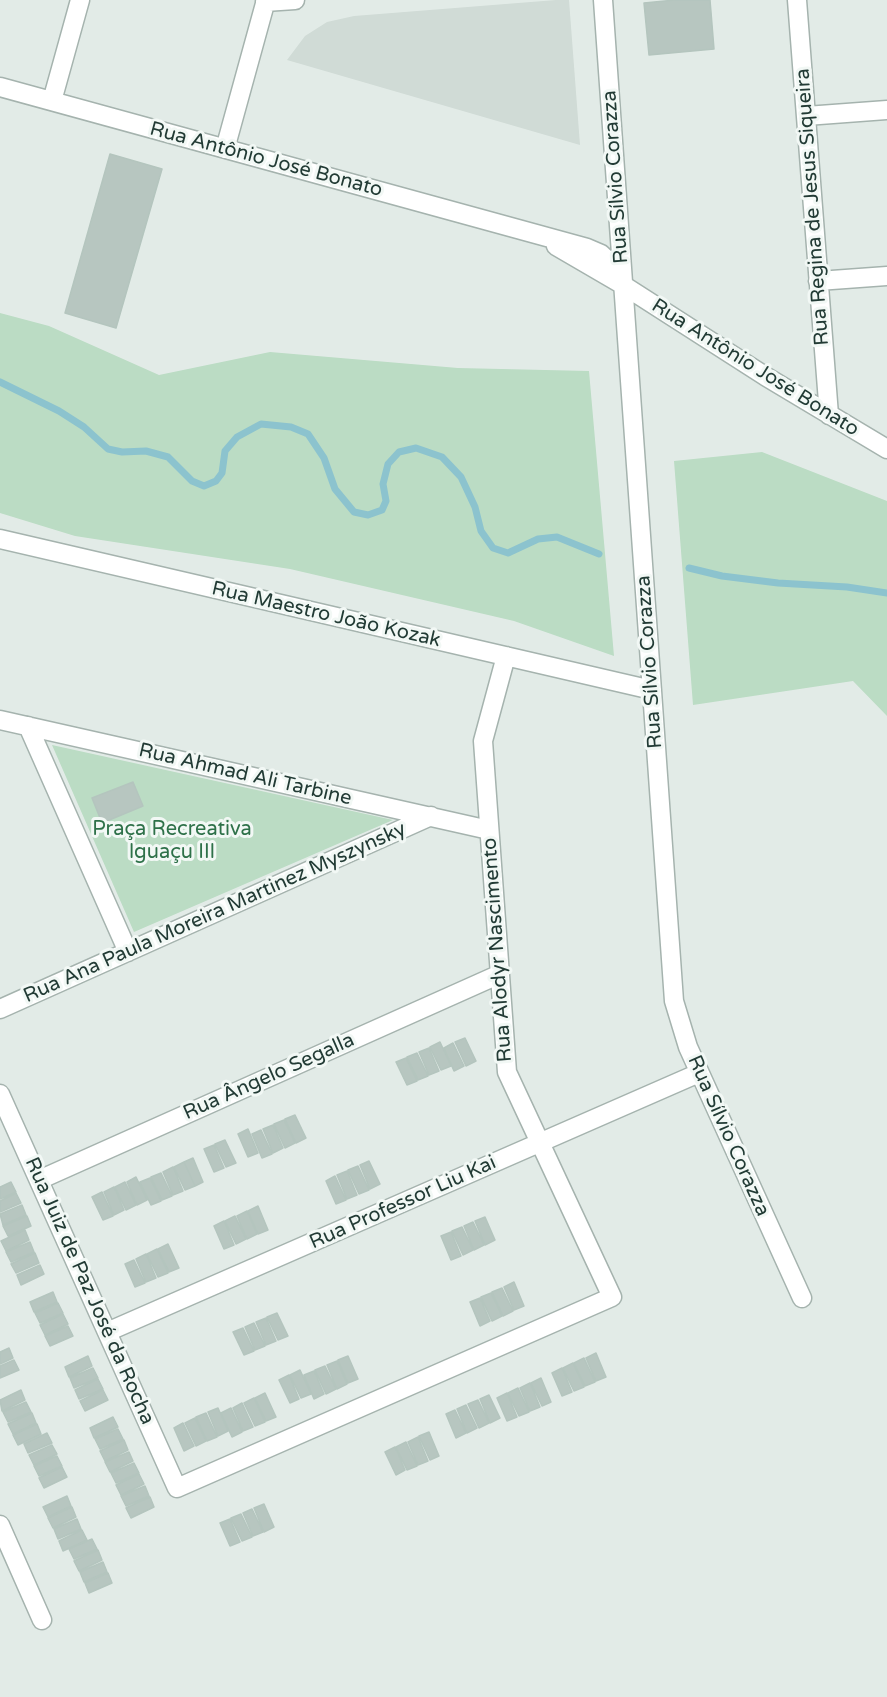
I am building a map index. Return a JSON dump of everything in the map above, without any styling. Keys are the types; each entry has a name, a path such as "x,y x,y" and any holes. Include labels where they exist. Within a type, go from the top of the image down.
{"street":[{"path":"52,101 80,0"},
{"path":"225,148 265,1 295,0"},
{"name":"Rua Sílvio Corazza","path":"603,0 674,1001 681,1028 699,1073 802,1298"},
{"name":"Rua Regina de Jesus Siqueira","path":"797,0 829,415"},
{"name":"Rua Antônio José Bonato","path":"0,87 533,233 623,285 829,415 883,444"},
{"path":"806,116 887,110"},
{"path":"818,281 887,276"},
{"name":"Rua Maestro João Kozak","path":"0,539 652,690"},
{"name":"Rua Alodyr Nascimento","path":"177,1488 612,1297 507,1072 483,741 506,656"},
{"name":"Rua Ahmad Ali Tarbine","path":"0,720 489,830"},
{"path":"28,726 128,952"},
{"name":"Rua Ana Paula Moreira Martinez Myszynsky","path":"0,1009 431,816"},
{"name":"Rua Ângelo Segalla","path":"39,1180 500,974"},
{"name":"Rua Professor Liu Kai","path":"107,1332 699,1073"},
{"name":"Rua Juiz de Paz José da Rocha","path":"0,1094 177,1488"},
{"path":"0,1525 42,1620"}],"shaded area":[{"path":"569,0 580,145 287,60 305,36 327,22 354,16"}],"green space":[{"path":"0,313 49,326 159,375 270,352 458,368 589,371 614,656 514,621 290,569 75,536 0,513"},
{"path":"762,452 887,501 887,716 853,681 693,705 674,461"},
{"name":"Praça Recreativa Iguaçu III","path":"52,745 393,820 134,932"}],"building":[{"path":"710,0 714,49 649,55 644,3"},
{"path":"110,154 162,169 116,328 65,313"},
{"path":"133,782 143,806 102,823 92,798"},
{"path":"465,1038 476,1061 466,1066 455,1042"},
{"path":"440,1042 451,1066 441,1070 430,1047"},
{"path":"453,1043 464,1066 454,1071 444,1048"},
{"path":"429,1048 439,1071 429,1075 419,1052"},
{"path":"417,1053 428,1076 418,1080 407,1057"},
{"path":"406,1058 417,1081 407,1085 396,1062"},
{"path":"295,1115 306,1138 296,1143 285,1119"},
{"path":"284,1120 295,1143 285,1148 274,1124"},
{"path":"273,1125 283,1148 273,1153 263,1129"},
{"path":"248,1129 258,1153 248,1157 238,1134"},
{"path":"261,1130 272,1154 262,1158 252,1134"},
{"path":"225,1140 236,1163 226,1167 215,1144"},
{"path":"214,1145 224,1168 214,1172 204,1149"},
{"path":"193,1158 203,1182 195,1186 184,1162"},
{"path":"369,1161 380,1184 370,1189 360,1165"},
{"path":"184,1162 195,1186 185,1190 174,1167"},
{"path":"358,1166 369,1190 359,1194 348,1170"},
{"path":"173,1167 183,1191 173,1195 163,1172"},
{"path":"347,1171 357,1195 347,1199 337,1175"},
{"path":"161,1173 172,1196 162,1200 151,1177"},
{"path":"335,1176 346,1200 336,1204 326,1181"},
{"path":"136,1177 147,1200 137,1205 127,1182"},
{"path":"150,1178 161,1201 151,1205 140,1182"},
{"path":"11,1182 16,1192 0,1199 0,1187"},
{"path":"125,1182 136,1205 126,1210 115,1187"},
{"path":"114,1187 124,1210 114,1215 104,1192"},
{"path":"102,1192 113,1216 103,1220 92,1197"},
{"path":"16,1193 21,1203 0,1212 0,1201"},
{"path":"22,1205 26,1215 3,1225 0,1214"},
{"path":"258,1206 268,1230 258,1234 248,1211"},
{"path":"247,1211 257,1234 247,1239 237,1216"},
{"path":"27,1216 31,1226 8,1236 3,1226"},
{"path":"235,1216 246,1239 236,1244 225,1221"},
{"path":"485,1217 495,1240 485,1245 475,1221"},
{"path":"224,1221 234,1245 224,1249 214,1226"},
{"path":"473,1222 484,1245 474,1250 464,1226"},
{"path":"462,1227 473,1250 463,1255 452,1231"},
{"path":"25,1230 29,1240 6,1251 1,1241"},
{"path":"451,1232 461,1256 451,1260 441,1236"},
{"path":"30,1242 34,1252 11,1262 6,1252"},
{"path":"168,1244 179,1268 169,1272 158,1249"},
{"path":"157,1249 168,1273 158,1277 147,1254"},
{"path":"35,1253 39,1263 16,1273 11,1264"},
{"path":"146,1254 156,1278 146,1282 136,1259"},
{"path":"134,1260 145,1283 135,1287 125,1264"},
{"path":"40,1265 44,1274 21,1285 17,1275"},
{"path":"514,1282 524,1306 514,1310 504,1287"},
{"path":"502,1288 513,1311 503,1316 492,1292"},
{"path":"53,1292 57,1302 34,1312 30,1302"},
{"path":"491,1293 502,1316 492,1321 481,1297"},
{"path":"480,1298 490,1321 480,1326 470,1302"},
{"path":"58,1303 63,1313 40,1323 35,1313"},
{"path":"277,1313 288,1336 278,1340 267,1317"},
{"path":"63,1314 68,1324 45,1335 40,1325"},
{"path":"266,1318 276,1341 266,1345 256,1322"},
{"path":"254,1323 265,1346 255,1350 245,1327"},
{"path":"68,1326 73,1336 50,1346 45,1336"},
{"path":"243,1328 254,1351 244,1355 233,1332"},
{"path":"9,1348 13,1358 0,1364 0,1352"},
{"path":"596,1353 606,1377 596,1381 586,1358"},
{"path":"88,1356 92,1366 69,1377 65,1367"},
{"path":"348,1356 358,1379 348,1383 338,1360"},
{"path":"584,1358 595,1382 585,1386 574,1363"},
{"path":"14,1360 19,1370 0,1378 0,1366"},
{"path":"337,1361 347,1384 337,1389 327,1365"},
{"path":"573,1363 584,1387 574,1391 563,1368"},
{"path":"325,1366 336,1389 326,1394 315,1370"},
{"path":"93,1368 98,1378 74,1388 70,1378"},
{"path":"562,1368 572,1392 562,1396 552,1373"},
{"path":"300,1370 311,1394 301,1398 290,1375"},
{"path":"314,1371 324,1394 314,1399 304,1375"},
{"path":"289,1375 299,1399 290,1403 279,1380"},
{"path":"541,1378 551,1402 542,1406 531,1383"},
{"path":"98,1379 103,1389 79,1399 75,1390"},
{"path":"530,1383 540,1407 530,1411 520,1388"},
{"path":"518,1388 529,1412 519,1416 508,1393"},
{"path":"21,1390 25,1400 2,1411 0,1400"},
{"path":"103,1390 108,1400 85,1411 80,1401"},
{"path":"265,1393 276,1417 266,1421 255,1398"},
{"path":"507,1393 517,1417 507,1421 497,1398"},
{"path":"489,1395 500,1418 490,1423 480,1399"},
{"path":"254,1398 265,1422 255,1426 244,1403"},
{"path":"478,1400 489,1423 479,1428 468,1404"},
{"path":"26,1402 31,1412 8,1422 3,1412"},
{"path":"242,1403 253,1427 243,1431 233,1408"},
{"path":"466,1405 477,1428 467,1433 457,1409"},
{"path":"218,1408 228,1431 218,1436 208,1412"},
{"path":"231,1408 242,1432 232,1437 221,1413"},
{"path":"455,1410 466,1433 456,1438 446,1414"},
{"path":"32,1413 36,1423 13,1434 8,1424"},
{"path":"206,1413 217,1437 207,1441 196,1417"},
{"path":"113,1417 118,1427 94,1438 90,1428"},
{"path":"195,1418 206,1441 196,1446 185,1423"},
{"path":"183,1423 194,1446 184,1451 174,1428"},
{"path":"37,1424 41,1434 18,1445 13,1435"},
{"path":"118,1429 123,1439 100,1449 95,1439"},
{"path":"429,1432 439,1456 430,1460 419,1436"},
{"path":"47,1433 52,1443 28,1453 24,1444"},
{"path":"418,1437 428,1461 418,1465 408,1442"},
{"path":"124,1440 128,1450 105,1461 100,1451"},
{"path":"406,1442 417,1466 407,1470 396,1447"},
{"path":"52,1445 57,1454 34,1465 29,1455"},
{"path":"395,1447 405,1470 396,1475 385,1452"},
{"path":"129,1452 133,1461 110,1472 105,1462"},
{"path":"57,1456 62,1466 39,1476 34,1466"},
{"path":"134,1463 139,1473 116,1483 111,1473"},
{"path":"62,1467 67,1477 44,1488 39,1478"},
{"path":"139,1474 144,1484 121,1495 116,1485"},
{"path":"145,1486 149,1496 126,1506 121,1496"},
{"path":"67,1496 71,1506 48,1517 43,1507"},
{"path":"150,1497 154,1507 131,1518 126,1508"},
{"path":"264,1504 274,1527 264,1532 254,1508"},
{"path":"72,1507 76,1517 53,1528 48,1518"},
{"path":"252,1509 263,1532 253,1536 243,1513"},
{"path":"241,1514 252,1537 242,1541 231,1518"},
{"path":"77,1519 81,1529 58,1539 54,1529"},
{"path":"230,1519 240,1542 230,1546 220,1523"},
{"path":"82,1530 87,1540 63,1551 59,1541"},
{"path":"92,1539 97,1549 74,1559 69,1549"},
{"path":"98,1550 102,1560 79,1571 74,1561"},
{"path":"103,1562 107,1572 84,1582 80,1572"},
{"path":"108,1573 112,1583 89,1593 85,1583"}],"waterway":[{"path":"0,382 59,411 84,427 108,449 122,452 146,451 168,457 192,481 204,486 216,481 222,473 225,451 237,437 261,424 291,427 308,434 324,458 335,489 354,512 368,515 382,510 386,501 383,484 388,464 399,452 416,448 442,457 461,477 475,507 481,531 493,548 508,553 538,539 557,537 599,554"},
{"path":"689,568 722,576 778,583 847,587 887,593"}]}
